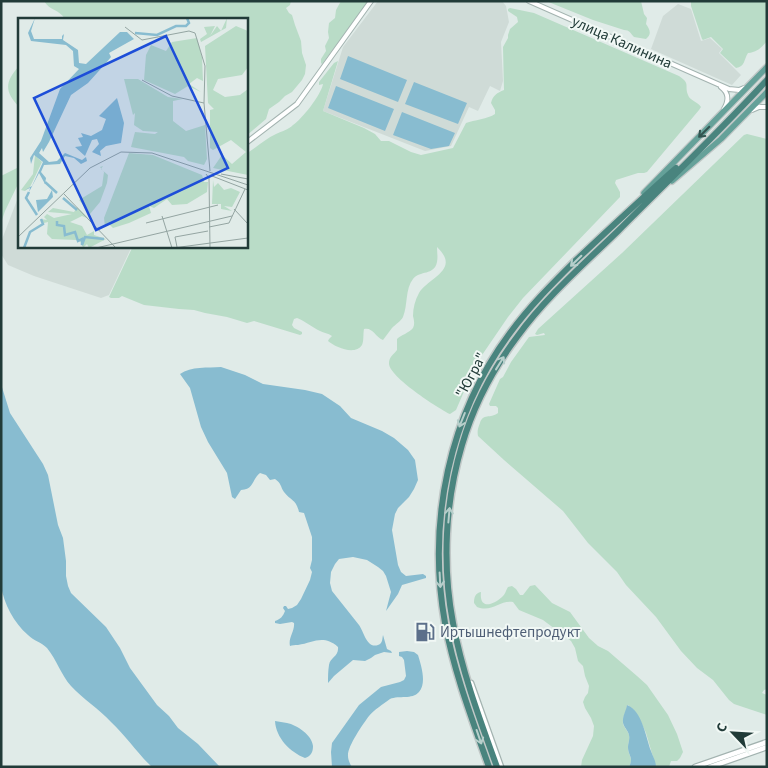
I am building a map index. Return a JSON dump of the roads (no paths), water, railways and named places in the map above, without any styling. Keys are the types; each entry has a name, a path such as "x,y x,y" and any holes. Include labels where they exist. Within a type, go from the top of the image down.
{"highway":[{"name":"\"Югра\"","path":"489,767 454,663 446,631 439,564 444,487 450,459 472,396 510,333 544,293 726,124 767,80"},
{"name":"\"Югра\"","path":"497,767 463,667 449,602 447,551 449,519 452,488 458,459 466,434 489,381 516,338 535,314 613,230"}],"main road":[{"path":"613,230 767,67"},
{"path":"613,230 716,144 767,92"}],"street":[{"path":"248,142 289,111 303,97 371,1"},
{"name":"улица Калинина","path":"529,1 735,90 742,89 750,84"},
{"path":"715,82 726,91 728,96 727,103 720,116"},
{"path":"746,114 757,107 767,107"},
{"path":"463,667 476,694 501,767"},
{"path":"695,767 767,742"},
{"path":"710,767 767,747"}],"water":[{"path":"348,56 407,80 398,102 340,79"},
{"path":"414,82 467,103 458,124 405,104"},
{"path":"336,86 394,109 385,131 328,108"},
{"path":"402,112 455,133 449,146 431,149 393,135"},
{"path":"221,367 245,375 263,384 322,394 340,406 351,418 394,438 408,450 415,460 418,480 409,497 398,508 392,530 401,572 406,576 423,574 426,578 402,585 386,611 391,592 383,571 367,560 353,557 339,559 331,572 330,583 332,591 359,625 368,642 374,646 378,645 382,642 383,635 387,649 392,653 384,652 365,661 353,660 328,683 328,669 330,662 337,653 338,647 333,643 323,640 290,646 294,623 275,623 285,611 284,606 288,609 297,605 310,580 312,572 310,568 312,537 304,513 299,512 295,502 284,492 275,479 270,480 266,475 260,473 251,486 241,490 235,499 232,497 227,473 208,442 201,427 190,388 180,374 194,369"},
{"path":"1,384 10,413 48,475 58,525 63,538 66,576 71,593 106,627 130,668 157,705 178,728 198,744 220,767 152,767 106,717 71,686 47,648 30,637 18,625 10,613 1,586"},
{"path":"407,651 418,655 423,679 419,692 409,697 390,699 373,712 359,730 348,752 349,762 352,767 332,767 332,743 359,705 381,687 404,680 406,676 404,660 399,656 399,652"},
{"path":"627,705 640,718 656,767 629,767 631,759 628,747 629,737 623,722"},
{"path":"275,721 291,724 307,734 313,746 310,755 305,758 289,748 281,739"}],"place":[{"name":"Иртышнефтепродукт","path":"425,632"}]}
